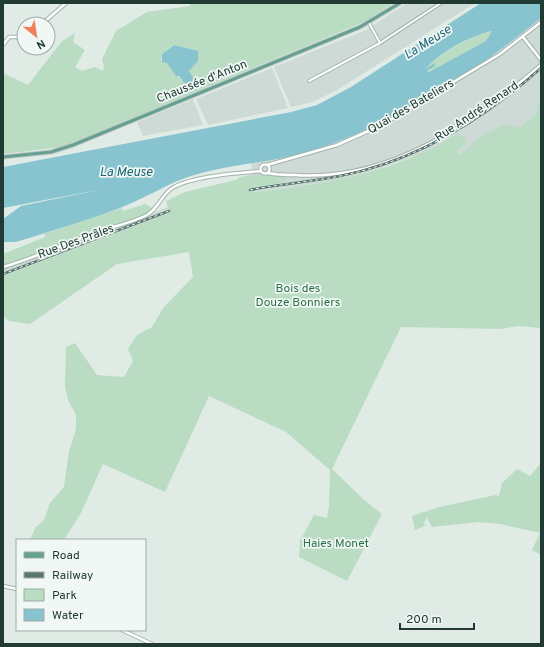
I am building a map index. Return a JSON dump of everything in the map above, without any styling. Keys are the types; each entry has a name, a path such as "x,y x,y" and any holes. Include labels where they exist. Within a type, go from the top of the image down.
{"main road":[{"name":"Chaussée d'Anton","path":"3,157 51,152 63,149 369,23 400,3"}],"street":[{"path":"51,16 66,3"},
{"path":"309,80 380,43 442,3"},
{"name":"Quai des Bateliers","path":"267,165 337,145 382,125 475,70 523,37 541,22"},
{"path":"369,23 380,43"},
{"path":"3,46 9,37 16,37"},
{"path":"523,37 541,60"},
{"name":"Rue André Renard","path":"268,173 314,177 328,176 367,167 414,151 457,128 484,110 513,89 541,65"},
{"path":"263,165 267,165 270,168 268,173 265,174 261,171 263,165"},
{"name":"Rue Des Prâles","path":"3,267 39,256 92,234 118,226 147,214 154,209 166,193 174,187 227,174 261,171"},
{"path":"3,586 16,589"},
{"path":"124,631 152,644"}],"shaded area":[{"path":"407,3 475,3 337,90 313,102 291,107 274,67 366,30"},
{"path":"541,18 541,98 536,106 540,111 513,134 467,161 415,156 369,172 338,180 253,192 252,188 282,183 264,175 252,176 251,163 305,152 345,139 381,123 448,84 514,40"},
{"path":"272,68 288,108 208,125 196,99"},
{"path":"193,99 203,125 143,136 137,122"},
{"path":"168,207 171,213 3,276 3,271"}],"green space":[{"path":"190,3 393,3 368,20 85,138 61,147 3,154 3,73 28,85 50,56 56,56 56,49 62,41 75,33 73,42 85,50 75,67 82,71 95,67 103,71 104,67 102,59 116,31 147,12 190,6","holes":["173,45 198,51 198,61 189,71 193,86 183,82 167,63 161,60 162,54"]},
{"path":"493,31 486,41 429,72 427,71 435,66 424,69 440,56 465,41"},
{"name":"Bois des Douze Bonniers","path":"541,98 541,322 538,322 541,323 541,328 519,326 501,329 401,327 332,469 364,500 382,514 347,581 299,557 300,541 314,515 327,518 330,470 286,432 209,396 165,492 103,464 81,513 65,539 30,539 36,527 44,520 50,503 64,487 69,451 76,429 76,415 68,400 65,386 66,347 75,343 97,375 124,377 133,361 128,349 137,335 152,327 163,308 193,277 189,252 117,264 30,324 9,321 3,316 3,276 170,213 166,201 185,192 253,175 288,178 282,183 252,188 253,192 334,180 385,167 410,158 435,147 459,133 466,139 466,143 457,151 459,155 466,151 476,140 504,124 520,128 539,111 536,106"},
{"path":"145,204 154,209 153,214 3,271 3,254 45,237 44,234 122,208 123,211"},
{"path":"541,463 541,555 532,550 540,533 500,524 479,522 432,527 427,518 424,522 425,526 415,530 412,516 439,507 496,495 499,496 502,483 517,469 530,476"}],"water":[{"name":"La Meuse","path":"481,3 541,3 541,18 488,59 430,96 370,128 338,141 293,156 220,169 191,176 107,213 16,242 3,242 3,219 21,206 103,189 3,208 3,167 291,112 317,105 351,87","holes":["492,31 486,41 429,72 427,71 435,66 435,63 425,69 439,56 464,41"]},
{"path":"174,45 198,51 198,61 189,71 196,83 193,86 184,83 179,76 176,76 167,63 162,62 162,54"}],"railway":[{"path":"250,190 340,176 368,169 422,149 448,136 472,121 519,87 541,68"},
{"path":"3,274 169,211"}],"park label":[{"name":"Haies Monet","path":"336,544"}]}
